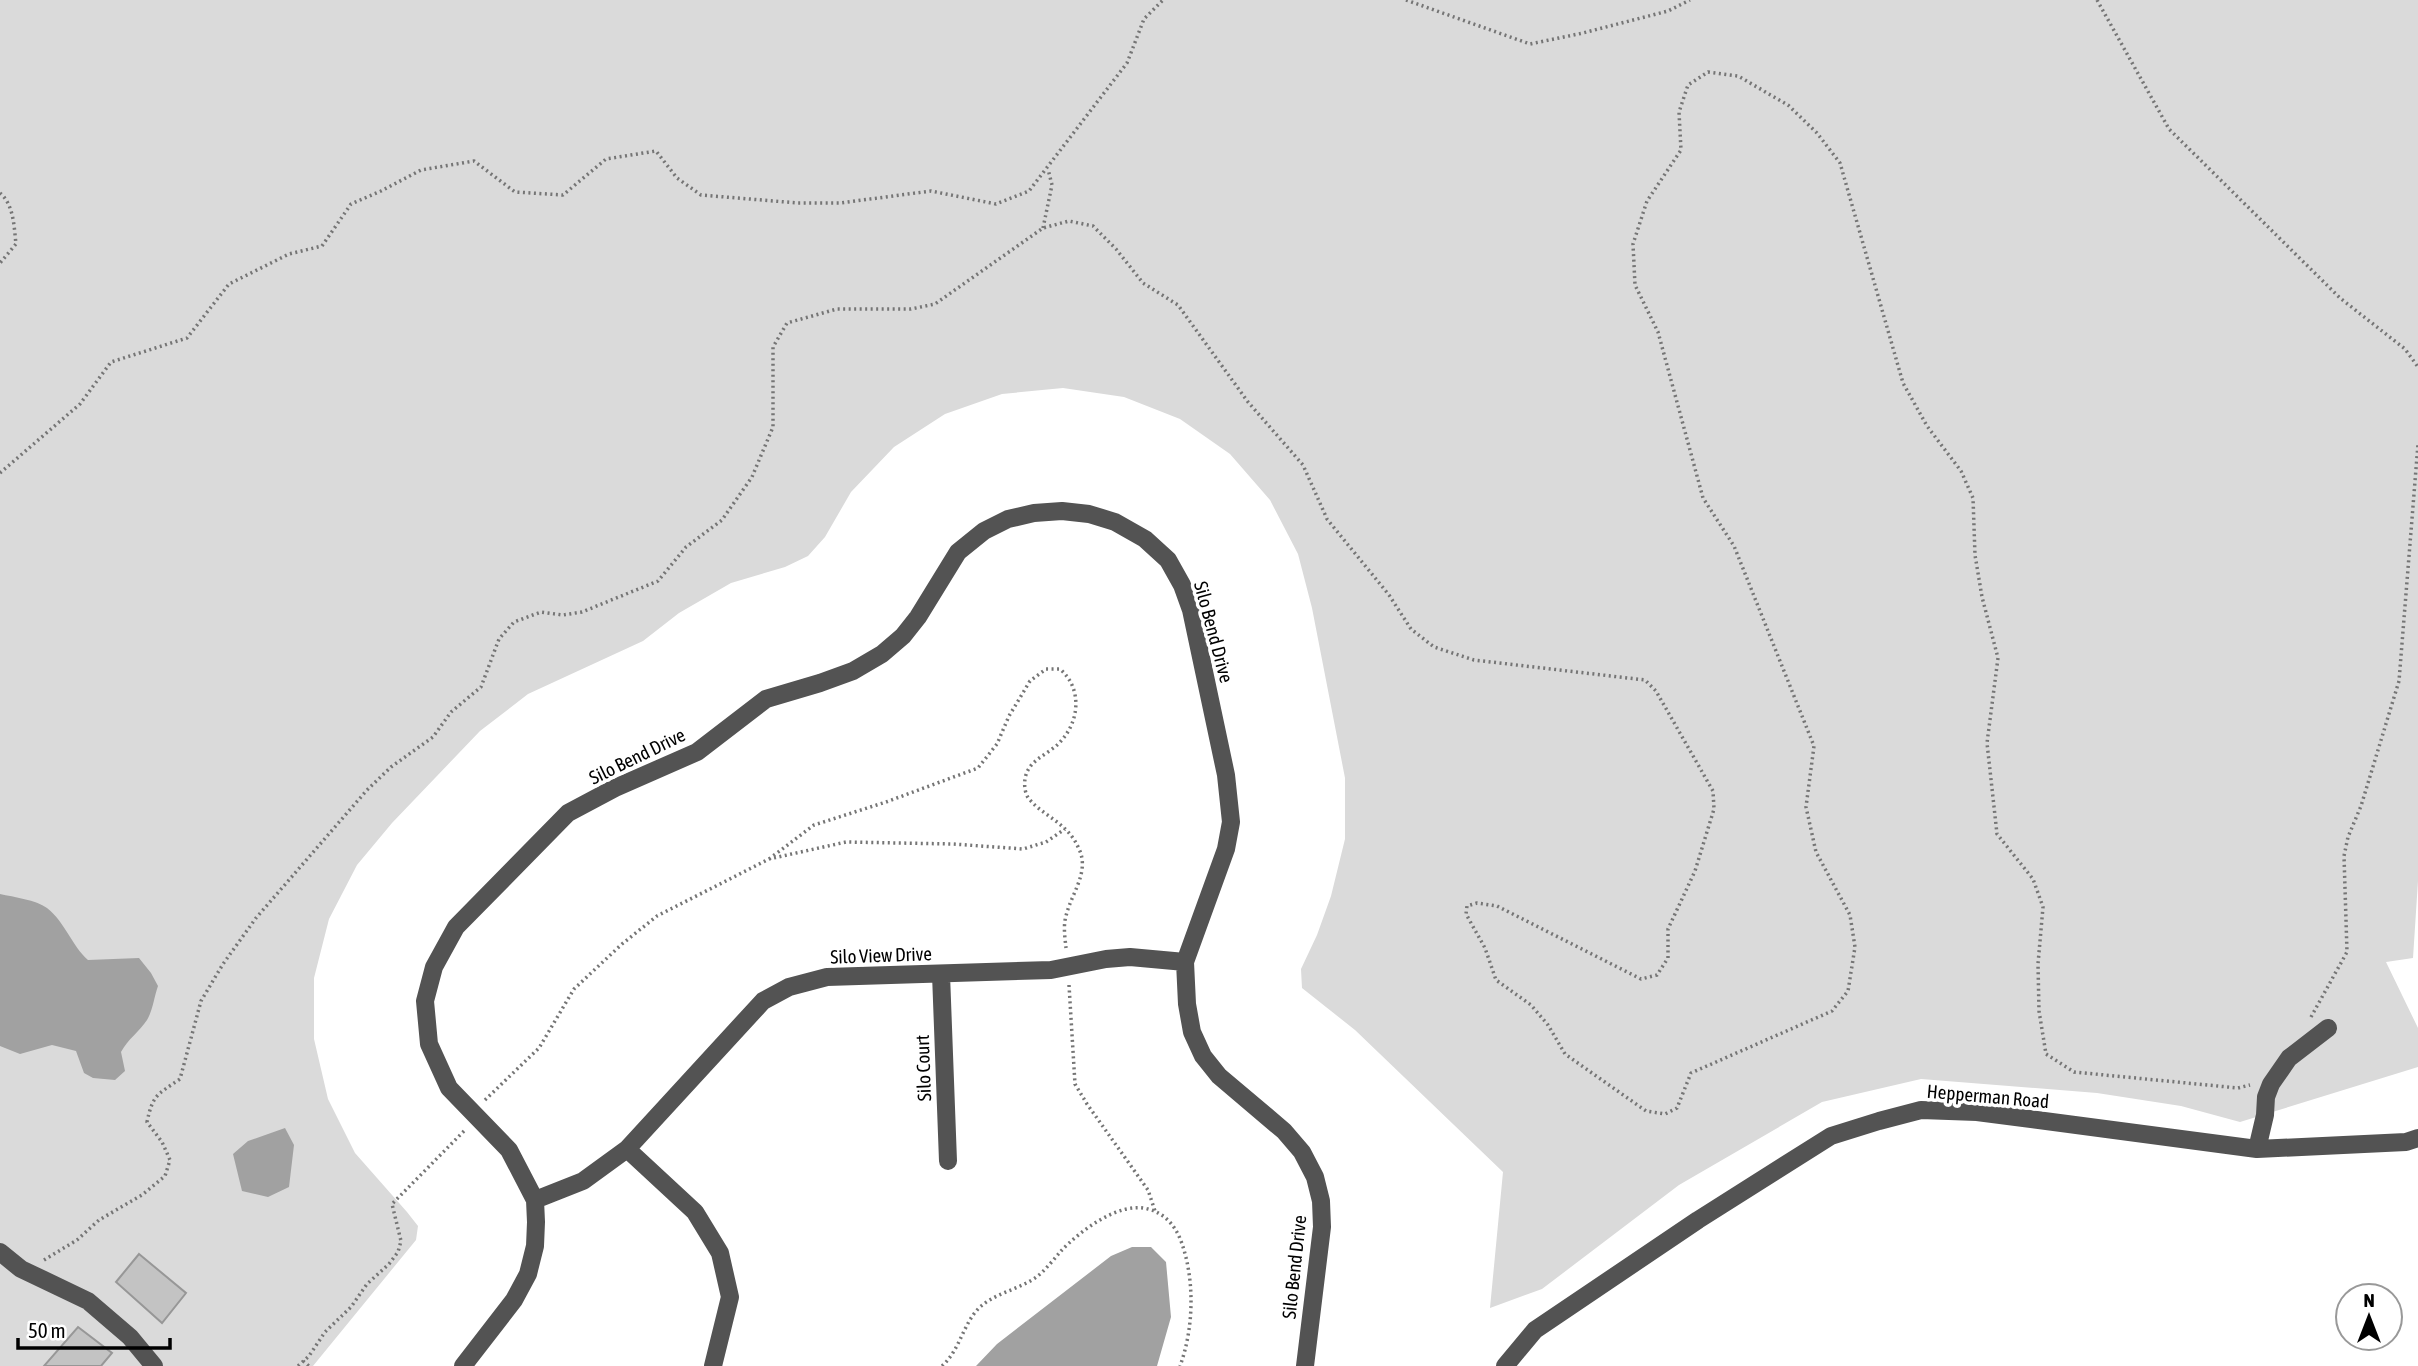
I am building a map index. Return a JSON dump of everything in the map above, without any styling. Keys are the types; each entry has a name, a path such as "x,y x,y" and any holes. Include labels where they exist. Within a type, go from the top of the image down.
{"street":[{"name":"Silo Bend Drive","path":"463,1366 514,1300 528,1274 534,1246 535,1200 509,1150 449,1088 429,1044 425,1001 434,967 456,927 568,813 615,788 697,752 766,699 853,671 882,654 918,617 958,552 984,531 1008,519 1034,513 1062,511 1089,514 1115,522 1145,539 1168,560 1182,585 1191,610 1226,775 1231,822 1226,849 1185,962 1187,1004 1192,1032 1203,1056 1219,1076 1284,1131 1302,1153 1315,1177 1321,1200 1322,1227 1305,1366"},
{"name":"Silo View Drive","path":"535,1200 583,1181 627,1149 763,1001 789,987 827,977 1051,971 1106,959 1130,957 1185,962"},
{"name":"Silo Court","path":"941,974 948,1161"},
{"path":"2257,1149 2266,1097 2271,1084 2289,1058 2328,1028"},
{"name":"Hepperman Road","path":"1505,1366 1535,1330 1698,1220 1831,1136 1920,1110 1977,1112 2257,1149 2412,1140"},
{"path":"627,1149 695,1212 720,1253 730,1297 713,1366"},
{"path":"0,1252 21,1269 88,1301 130,1337 154,1366"}],"path":[{"path":"0,473 80,404 111,362 187,338 229,284 289,254 321,246 351,204 421,170 474,161 515,192 563,195 606,159 656,151 677,178 701,195 798,203 840,203 932,191 996,204 1029,191 1127,63 1144,19 1163,0"},
{"path":"1406,0 1530,44 1668,11 1690,0"},
{"path":"2097,0 2169,129 2340,298 2405,349 2418,367"},
{"path":"21,1269 44,1261 77,1240 99,1220 142,1195 165,1176 170,1160 162,1142 147,1122 150,1108 154,1097 180,1079 201,1001 223,964 256,918 367,790 390,767 433,737 451,712 481,687 499,639 514,622 541,612 563,615 582,612 658,581 686,547 722,520 752,477 773,427 773,347 787,323 837,309 911,309 935,304 1043,228 1069,221 1093,226 1116,249 1143,283 1178,306 1248,402 1303,465 1327,519 1389,595 1411,629 1434,647 1474,660 1645,680 1657,691 1713,791 1714,809 1695,871 1668,929 1668,958 1657,975 1641,979 1497,906 1477,903 1467,906 1466,914 1485,948 1496,980 1531,1005 1548,1025 1565,1054 1646,1111 1665,1114 1677,1108 1691,1073 1832,1010 1848,991 1856,947 1850,915 1816,852 1806,807 1814,746 1734,546 1703,498 1658,332 1635,285 1633,244 1647,201 1681,150 1679,112 1688,85 1708,72 1738,76 1788,105 1816,133 1840,163 1903,383 1927,426 1961,471 1973,498 1982,597 1998,658 1987,743 1997,834 2033,879 2043,906 2038,988 2046,1054 2074,1072 2238,1088 2253,1084"},
{"path":"1043,228 1052,185 1048,168"},
{"path":"0,193 5,197 14,218 16,244 0,263"},
{"path":"2306,1025 2347,952 2344,856 2399,681 2418,444"},
{"path":"480,1104 539,1048 574,989 637,931 657,916 769,859 814,824 886,802 978,768 996,744 1030,681 1046,669 1060,669 1071,681 1076,692 1077,705 1063,740 1032,763 1027,771 1025,788 1029,799 1065,829 1079,849 1082,859 1080,879 1066,916 1066,954"},
{"path":"769,859 846,842 953,844 1023,849 1046,842 1065,829"},
{"path":"1069,981 1075,1083 1148,1191 1155,1211"},
{"path":"298,1366 325,1332 351,1307 367,1284 398,1252 401,1241 392,1204 469,1126"},
{"path":"942,1366 953,1354 975,1313 987,1301 1037,1277 1063,1249 1111,1214 1131,1207 1142,1207 1167,1218 1181,1242 1191,1304 1185,1354 1180,1366"},
{"path":"303,1361 309,1366"}],"shaded area":[{"path":"0,0 2418,0 2418,881 2413,958 2386,962 2418,1028 2418,1067 2240,1122 2181,1106 2097,1093 1921,1079 1822,1102 1679,1185 1542,1289 1490,1308 1503,1172 1355,1030 1302,988 1301,969 1331,896 1345,839 1345,778 1312,608 1298,554 1270,500 1230,454 1180,419 1124,397 1063,388 1002,394 945,414 894,447 851,492 825,537 808,556 785,567 731,583 679,613 643,641 528,694 480,731 392,823 357,865 329,919 314,978 314,1039 328,1099 355,1153 418,1226 416,1240 313,1366 0,1366"},
{"path":"0,894 31,901 47,908 88,960 139,958 151,973 158,986 151,1012 121,1052 125,1071 115,1080 93,1078 84,1073 76,1051 52,1045 20,1054 0,1046"},
{"path":"285,1128 294,1145 289,1187 268,1197 242,1191 233,1154 248,1141"},
{"path":"1132,1247 1151,1247 1166,1262 1171,1317 1157,1366 976,1366 997,1344 1111,1256"}],"building":[{"path":"139,1254 186,1293 162,1323 116,1282"},
{"path":"78,1327 112,1353 101,1366 44,1366"}]}
